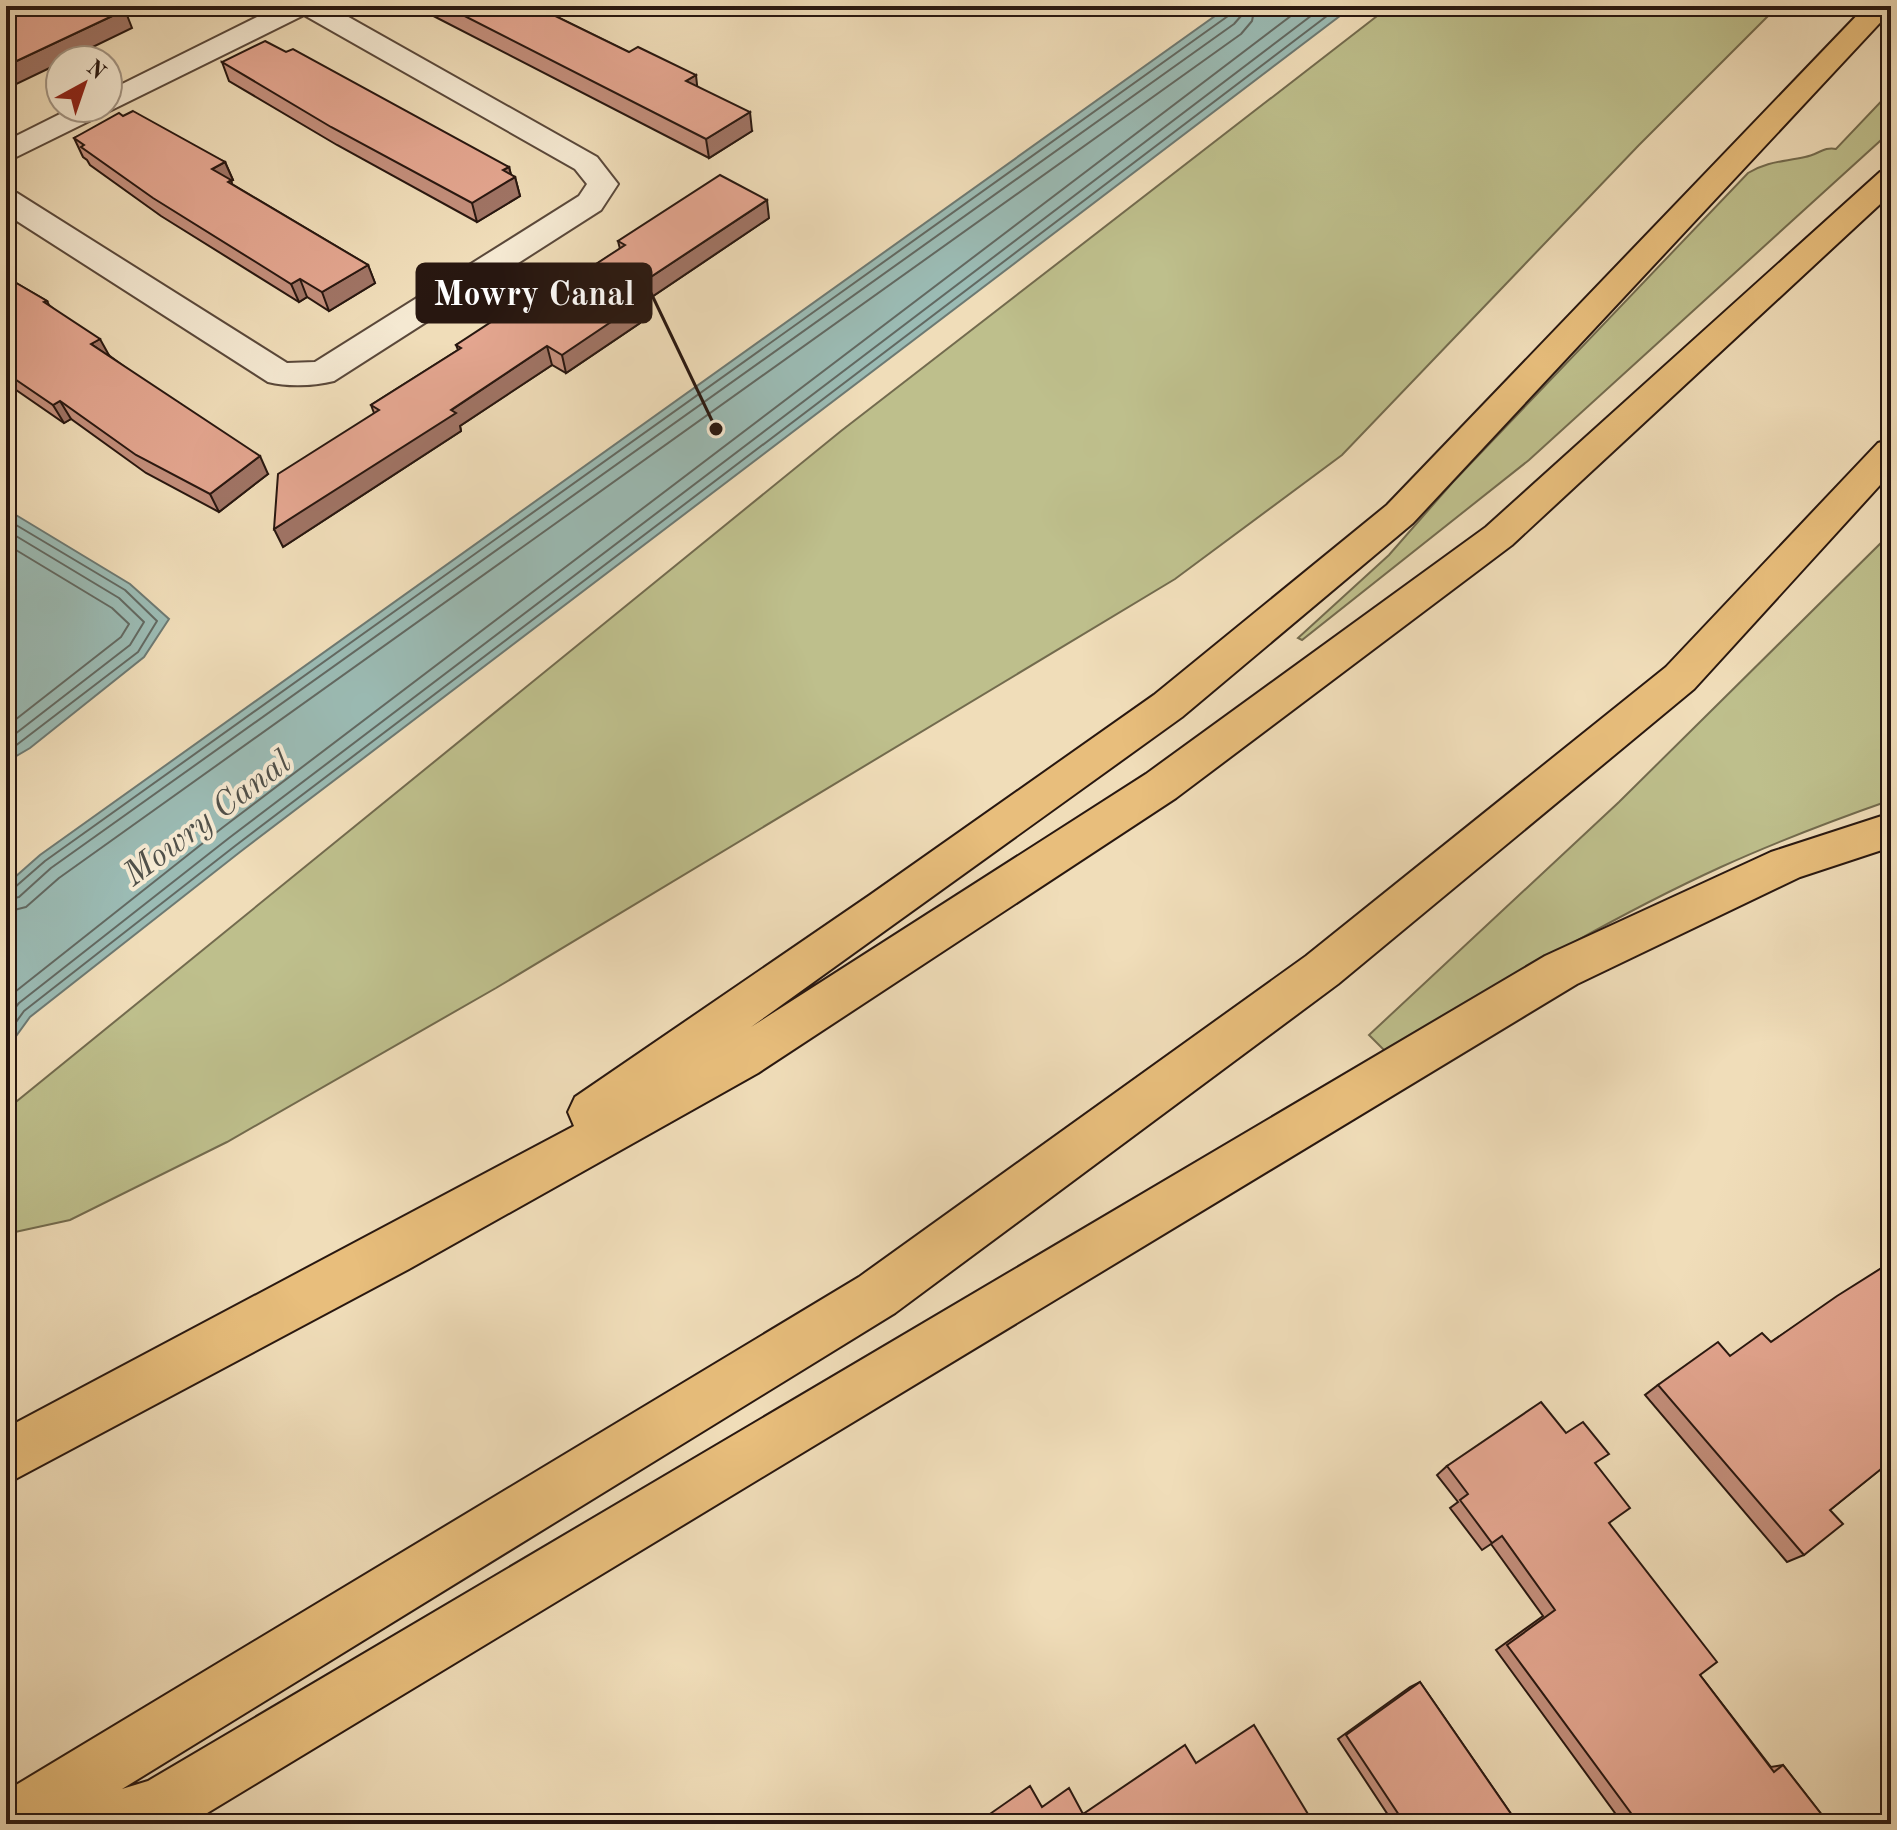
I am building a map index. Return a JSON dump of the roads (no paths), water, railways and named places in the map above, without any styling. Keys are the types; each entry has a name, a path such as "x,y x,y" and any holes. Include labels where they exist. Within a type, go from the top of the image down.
{"highway":[{"path":"391,1252 873,917 1168,706 1400,514 1881,6"},
{"path":"6,1457 391,1252 742,1058 1161,786 1499,536 1891,178"},
{"path":"9,1824 877,1295 1322,970 1680,678 1891,451"},
{"path":"108,1824 162,1806 1561,970 1786,864 1891,830"}],"street":[{"path":"124,94 300,6"},
{"path":"6,200 280,374 322,373 590,203 603,184 586,163 309,6"},
{"path":"6,153 63,124"}],"water":[{"name":"Mowry Canal","path":"1229,6 1353,6 240,852 30,1017 6,1050 6,885 40,855"},
{"path":"6,509 130,584 169,619 144,657 30,748 6,762"}],"place":[{"name":"Mowry Canal","path":"716,429"}]}
